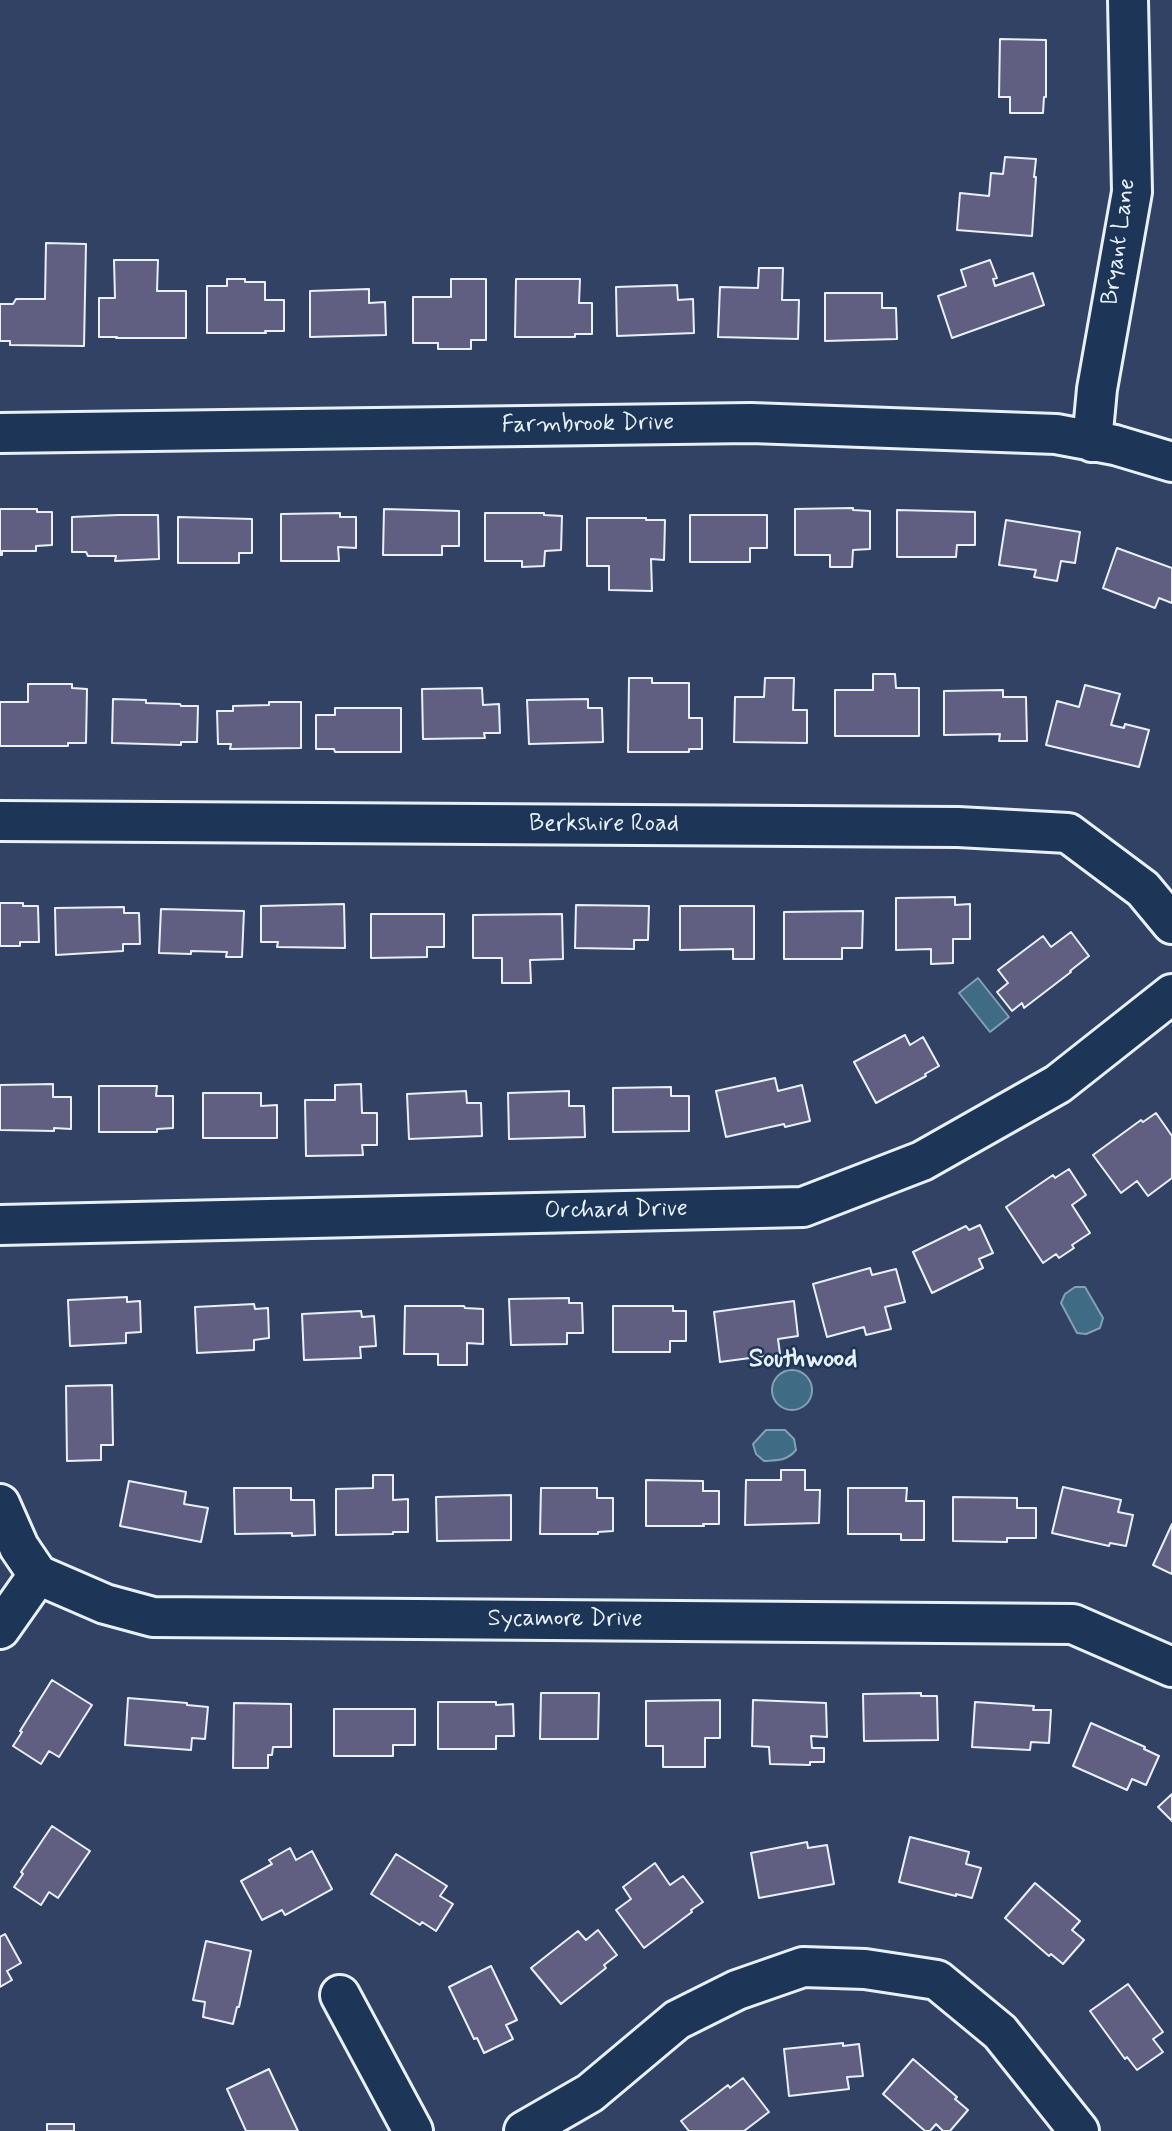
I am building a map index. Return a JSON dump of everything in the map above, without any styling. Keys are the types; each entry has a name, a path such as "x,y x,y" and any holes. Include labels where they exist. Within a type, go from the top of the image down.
{"street":[{"name":"Bryant Lane","path":"1091,442 1097,388 1132,192 1128,0"},
{"name":"Farmbrook Drive","path":"0,433 751,423 1056,434 1115,445 1172,462"},
{"name":"Berkshire Road","path":"0,821 944,827 1068,833 1143,889 1172,924"},
{"name":"Orchard Drive","path":"0,1225 803,1207 922,1161 1058,1084 1172,994"},
{"path":"0,1504 19,1547 38,1575 0,1629"},
{"name":"Sycamore Drive","path":"38,1575 105,1604 153,1617 1073,1624 1172,1667"},
{"path":"524,2131 590,2093 677,2020 737,1990 803,1967 865,1969 936,1980 1000,2032 1079,2131"},
{"path":"340,1996 413,2131"}],"water":[{"path":"978,978 1009,1017 990,1032 959,993"},
{"path":"1075,1287 1085,1287 1103,1318 1100,1328 1086,1334 1077,1333 1061,1303 1065,1294"},
{"path":"792,1370 806,1376 812,1390 806,1404 792,1410 778,1404 772,1390 778,1376"},
{"path":"766,1430 785,1430 794,1439 796,1450 793,1454 778,1460 764,1461 756,1454 753,1444"}],"building":[{"path":"1000,39 1046,40 1046,97 1043,113 1010,113 1010,97 999,97"},
{"path":"1005,157 1036,159 1032,236 957,230 960,193 989,196 991,173 1003,174"},
{"path":"46,243 86,244 84,346 10,345 10,341 0,341 0,304 13,304 16,299 45,299"},
{"path":"114,260 158,260 157,291 186,291 186,338 99,337 99,298 115,298"},
{"path":"990,260 997,278 993,279 995,286 1033,273 1044,305 952,338 938,296 966,286 961,270"},
{"path":"759,268 783,268 782,300 799,300 798,339 718,337 720,287 758,288"},
{"path":"227,279 265,282 265,300 284,300 284,331 207,333 207,286 227,286"},
{"path":"451,279 486,279 486,340 471,340 471,349 438,349 438,343 413,343 413,297 451,297"},
{"path":"516,279 580,279 579,303 592,303 592,334 575,334 575,337 515,337"},
{"path":"677,285 678,300 693,299 694,333 617,336 616,287"},
{"path":"369,289 369,303 385,302 386,335 310,337 310,291"},
{"path":"825,293 882,293 882,308 896,308 897,339 825,341"},
{"path":"853,508 870,511 870,549 853,550 852,567 830,567 830,555 795,555 795,509"},
{"path":"0,509 37,509 37,512 52,512 52,545 36,546 36,551 2,551 0,555"},
{"path":"384,509 459,511 459,546 442,546 442,555 383,555"},
{"path":"897,510 975,512 975,545 957,545 956,557 897,557"},
{"path":"340,513 340,517 356,517 356,548 338,547 339,561 281,561 281,514"},
{"path":"485,513 544,513 562,516 561,550 545,551 544,566 522,567 522,561 485,561"},
{"path":"158,515 159,559 115,561 116,556 88,556 86,552 72,552 72,517"},
{"path":"690,515 767,515 767,548 750,548 750,562 690,562"},
{"path":"178,517 252,519 252,553 239,553 239,563 178,563"},
{"path":"587,518 665,520 664,560 651,559 652,591 609,590 609,566 587,566"},
{"path":"1006,520 1080,532 1075,563 1061,561 1057,581 1034,577 1036,570 999,565"},
{"path":"1117,548 1172,568 1172,603 1159,598 1155,608 1103,588"},
{"path":"873,674 895,674 896,688 919,688 919,736 835,736 835,690 873,690"},
{"path":"629,678 652,678 652,683 689,683 689,718 702,718 702,749 689,749 689,752 628,752"},
{"path":"765,678 794,678 793,710 807,710 807,743 734,742 735,697 764,697"},
{"path":"28,684 72,684 72,688 87,689 86,743 68,743 68,746 0,746 0,702 28,702"},
{"path":"1085,685 1120,694 1111,725 1124,728 1125,724 1149,730 1139,767 1046,745 1057,701 1079,707"},
{"path":"482,688 483,705 499,704 500,733 484,733 485,738 423,739 422,689"},
{"path":"1003,690 1003,697 1026,697 1027,741 999,741 1000,734 944,735 944,691"},
{"path":"113,699 198,706 197,742 181,742 181,745 112,743"},
{"path":"588,699 588,708 602,708 603,742 529,744 527,700"},
{"path":"269,702 301,702 301,748 230,749 231,744 218,744 217,711 233,711 233,706 269,705"},
{"path":"335,708 401,708 401,752 335,752 334,749 316,749 316,715 335,715"},
{"path":"955,897 955,905 970,904 970,939 953,939 953,963 931,964 931,949 896,950 896,898"},
{"path":"0,903 38,906 39,942 0,946"},
{"path":"344,904 345,948 277,947 278,942 261,942 261,906"},
{"path":"576,905 649,906 648,940 634,940 634,949 575,948"},
{"path":"680,906 754,906 754,959 733,959 733,949 680,950"},
{"path":"124,907 124,913 139,913 140,944 123,944 123,951 56,955 55,908"},
{"path":"161,909 244,911 242,957 226,957 227,952 159,953"},
{"path":"863,911 862,948 842,948 842,959 784,959 784,912"},
{"path":"371,914 444,914 444,947 427,947 427,957 371,958"},
{"path":"562,914 563,959 530,960 531,983 502,983 502,958 473,958 473,915"},
{"path":"1071,932 1089,956 1024,1008 1022,1003 1012,1011 997,992 1008,983 998,970 1043,936 1051,947"},
{"path":"905,1035 910,1045 923,1037 939,1066 876,1103 854,1062"},
{"path":"775,1078 778,1091 802,1085 810,1121 726,1137 716,1091"},
{"path":"53,1084 53,1097 71,1097 71,1129 0,1130 0,1085"},
{"path":"361,1084 362,1113 377,1113 377,1145 362,1145 363,1155 306,1156 305,1100 335,1100 335,1085"},
{"path":"99,1086 157,1086 156,1096 173,1096 173,1128 157,1129 157,1132 99,1132"},
{"path":"671,1087 671,1096 689,1096 689,1131 613,1132 613,1088"},
{"path":"466,1091 467,1103 481,1103 482,1136 409,1139 407,1094"},
{"path":"569,1091 569,1106 584,1106 585,1137 509,1139 508,1093"},
{"path":"203,1093 261,1093 261,1106 277,1105 277,1138 203,1138"},
{"path":"1156,1113 1172,1136 1172,1178 1148,1196 1137,1181 1121,1193 1093,1155 1141,1120 1143,1122"},
{"path":"1069,1169 1086,1195 1072,1205 1090,1233 1059,1258 1056,1254 1043,1263 1006,1207 1053,1175 1055,1178"},
{"path":"980,1225 993,1253 979,1259 983,1268 932,1293 913,1252 966,1226 969,1230"},
{"path":"870,1268 872,1275 896,1269 905,1302 885,1307 891,1329 866,1335 864,1327 827,1337 813,1284"},
{"path":"127,1297 127,1302 140,1301 141,1332 126,1333 126,1343 70,1346 68,1300"},
{"path":"569,1298 569,1303 582,1303 583,1333 567,1333 567,1344 511,1345 509,1299"},
{"path":"794,1301 798,1336 778,1339 780,1354 720,1362 714,1312"},
{"path":"254,1304 255,1309 268,1308 269,1338 254,1340 254,1350 197,1353 195,1307"},
{"path":"405,1306 464,1306 483,1309 483,1344 467,1343 467,1365 438,1365 438,1354 404,1354"},
{"path":"613,1306 673,1306 673,1311 686,1311 686,1341 670,1341 670,1352 613,1352"},
{"path":"361,1311 362,1317 374,1316 376,1346 360,1347 361,1358 304,1360 302,1314"},
{"path":"112,1385 113,1445 101,1445 101,1460 67,1461 66,1386"},
{"path":"781,1470 805,1470 805,1490 820,1490 819,1523 745,1525 746,1480 781,1480"},
{"path":"373,1475 393,1475 393,1500 408,1499 408,1532 336,1535 336,1489 373,1488"},
{"path":"646,1480 703,1481 703,1491 719,1491 719,1524 646,1526"},
{"path":"129,1481 186,1492 184,1504 208,1508 201,1542 120,1526"},
{"path":"1063,1487 1121,1500 1118,1512 1133,1515 1126,1546 1110,1543 1109,1546 1052,1533"},
{"path":"234,1488 291,1488 291,1500 314,1500 315,1535 235,1534"},
{"path":"541,1488 597,1488 597,1498 613,1498 613,1531 598,1534 540,1534"},
{"path":"848,1488 907,1488 906,1501 924,1501 924,1540 901,1540 901,1534 848,1534"},
{"path":"511,1495 511,1540 437,1541 436,1497"},
{"path":"953,1497 1017,1498 1017,1508 1036,1508 1036,1538 1007,1538 1007,1542 953,1541"},
{"path":"1172,1524 1172,1574 1153,1565"},
{"path":"52,1680 92,1705 59,1757 49,1751 41,1764 13,1746"},
{"path":"541,1693 599,1693 598,1739 540,1739"},
{"path":"921,1693 921,1696 937,1696 938,1740 864,1741 863,1694"},
{"path":"128,1698 208,1707 205,1739 192,1738 191,1750 125,1745"},
{"path":"720,1700 720,1738 705,1738 705,1767 663,1767 663,1746 646,1746 646,1701"},
{"path":"753,1700 826,1703 827,1737 811,1736 812,1748 824,1748 824,1762 810,1762 810,1765 770,1764 769,1747 752,1746"},
{"path":"438,1702 513,1704 514,1736 496,1736 496,1749 438,1749"},
{"path":"975,1702 1034,1706 1033,1710 1051,1710 1049,1743 1031,1742 1030,1750 972,1747"},
{"path":"234,1703 291,1704 291,1747 273,1747 272,1755 268,1755 268,1768 233,1768"},
{"path":"334,1709 415,1709 415,1745 393,1745 393,1756 334,1756"},
{"path":"1091,1723 1159,1756 1146,1785 1132,1779 1127,1790 1073,1766"},
{"path":"1172,1794 1172,1821 1158,1807"},
{"path":"52,1826 90,1851 58,1898 49,1892 41,1905 14,1887"},
{"path":"910,1837 969,1852 966,1864 981,1868 972,1898 899,1882"},
{"path":"807,1842 808,1848 827,1845 834,1884 759,1898 751,1853"},
{"path":"290,1848 296,1860 312,1851 332,1889 285,1915 282,1910 262,1920 241,1881 272,1864 269,1860"},
{"path":"396,1854 447,1886 440,1896 453,1904 436,1931 422,1922 420,1925 371,1894"},
{"path":"655,1863 670,1885 683,1876 703,1902 644,1948 616,1910 631,1899 623,1887"},
{"path":"1035,1883 1080,1921 1072,1930 1084,1940 1063,1964 1051,1954 1049,1956 1005,1918"},
{"path":"598,1930 617,1955 604,1965 606,1968 561,2004 531,1968 578,1931 586,1940"},
{"path":"5,1934 21,1963 7,1971 12,1980 0,1987 0,1937"},
{"path":"206,1941 251,1951 233,2024 203,2017 205,2002 193,2000"},
{"path":"491,1966 517,2020 506,2025 513,2039 484,2053 477,2038 474,2039 449,1987"},
{"path":"1128,1984 1163,2032 1153,2039 1163,2052 1137,2070 1127,2057 1125,2059 1090,2011"},
{"path":"843,2043 843,2046 859,2044 863,2076 847,2077 849,2089 789,2096 784,2049"},
{"path":"913,2059 968,2110 950,2131 943,2131 936,2124 930,2131 925,2131 883,2094"},
{"path":"269,2069 298,2131 246,2131 227,2089"},
{"path":"743,2078 769,2112 744,2131 689,2131 681,2121 728,2085 730,2088"},
{"path":"47,2124 74,2124 74,2131 47,2131"}],"district":[{"name":"Southwood","path":"803,1361"}]}
